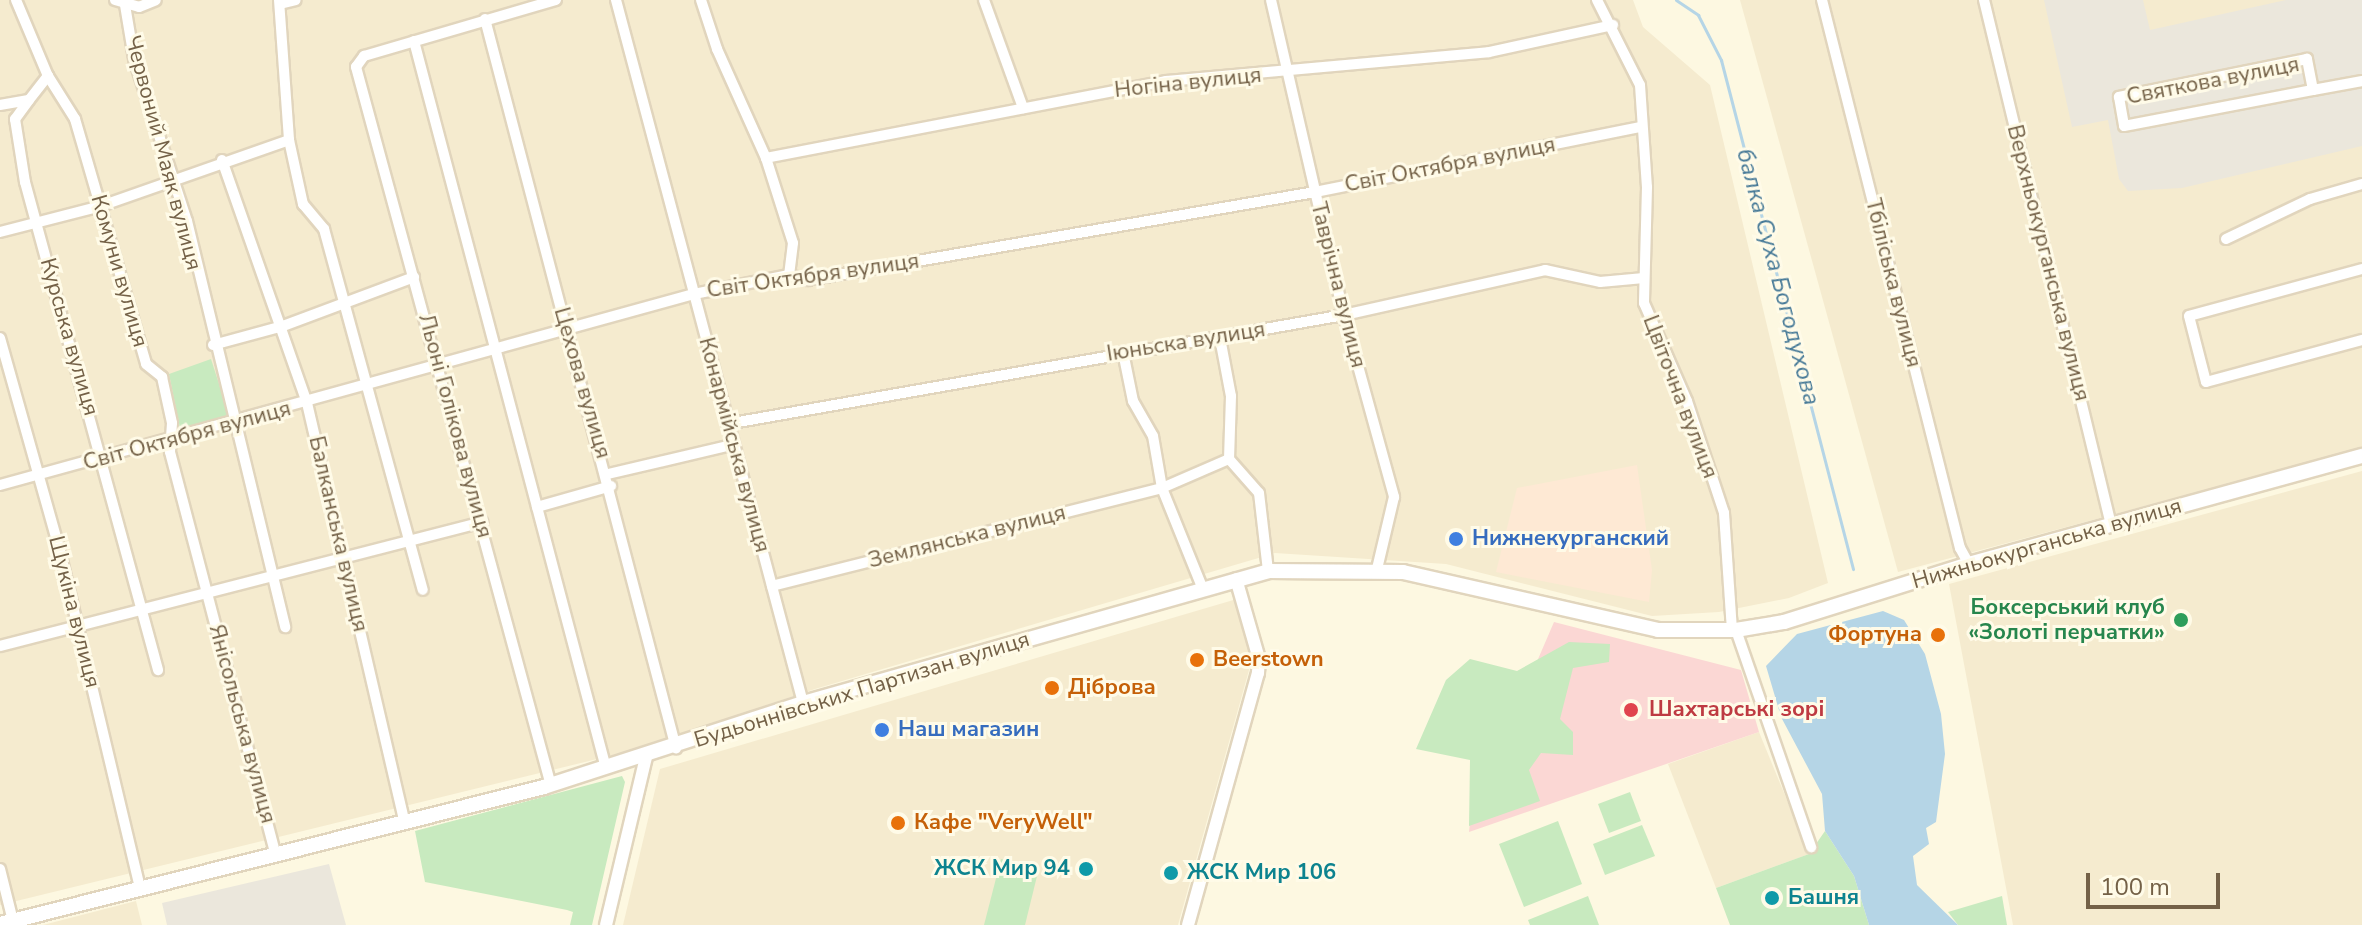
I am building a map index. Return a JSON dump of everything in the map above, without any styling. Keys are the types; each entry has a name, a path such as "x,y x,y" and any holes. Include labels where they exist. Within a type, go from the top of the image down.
{"main road":[{"name":"Нижньокурганська вулиця","path":"1734,630 1784,622 1969,564 2362,456"},
{"name":"Будьоннівських Партизан вулиця","path":"9,923 405,823 646,757 803,703 1202,587 1268,571 1377,569 1431,577 1658,630 1734,630"}],"street":[{"name":"Комуни вулиця","path":"16,0 48,76 75,119 146,364 162,377 170,452 207,593"},
{"path":"120,2 139,7 156,0"},
{"path":"296,0 280,2 289,140 303,204 324,229 423,590"},
{"path":"556,0 414,41 606,768"},
{"name":"Конармійська вулиця","path":"616,0 803,703"},
{"path":"701,0 717,49 766,158 793,243 789,275"},
{"path":"984,0 1023,108"},
{"name":"Таврічна вулиця","path":"1271,0 1344,315 1394,497 1377,569"},
{"name":"Цвiточна вулиця","path":"1597,0 1613,25 1640,85 1640,127 1647,187 1644,303 1687,401 1724,513 1734,630 1811,847"},
{"name":"Тбіліська вулиця","path":"1822,0 1960,548 1969,564"},
{"name":"Верхньокурганська вулиця","path":"1984,0 2111,525"},
{"name":"Червоний Маяк вулиця","path":"120,2 134,59 175,182 285,627"},
{"name":"Цехова вулиця","path":"485,19 565,327 608,474 676,748"},
{"name":"Ногіна вулиця","path":"766,158 1166,81 1289,73 1489,52 1613,25"},
{"name":"Льоні Голікова вулиця","path":"414,41 364,56 357,71 440,365 550,782"},
{"name":"Святкова вулиця","path":"2313,90 2307,59 2119,97 2124,126 2362,81"},
{"path":"0,105 29,100 48,76"},
{"name":"Курська вулиця","path":"29,100 15,119 37,222 158,670"},
{"name":"Світ Октября вулиця","path":"0,485 235,424 565,327 694,294 789,275 808,280 1315,192 1640,127"},
{"path":"0,232 101,206 175,182 177,176 222,160 289,140"},
{"name":"Балканська вулиця","path":"222,160 283,326 307,403 405,823"},
{"path":"2226,239 2310,199 2362,184"},
{"path":"2362,269 2189,316 2206,382 2362,340"},
{"name":"Iюньска вулиця","path":"727,424 1344,315 1545,270 1600,282 1644,278"},
{"path":"213,345 283,326 414,277"},
{"name":"Щукіна вулиця","path":"0,338 78,627 140,888"},
{"path":"1220,338 1231,396 1229,459 1259,493 1268,571"},
{"path":"1123,352 1133,401 1153,436 1162,488 1202,587"},
{"path":"608,474 732,445"},
{"name":"Землянська вулиця","path":"772,586 1162,488 1229,459"},
{"path":"537,507 611,486"},
{"path":"0,646 482,522"},
{"path":"1188,925 1258,673 1259,659 1236,579"},
{"name":"Янісольська вулиця","path":"207,593 276,855"},
{"path":"606,925 646,757"},
{"path":"0,869 9,923"}],"shaded area":[{"path":"0,0 1633,0 1643,27 1710,85 1828,583 1789,598 1719,612 1652,616 1446,564 1275,553 815,689 634,750 0,905"},
{"path":"1740,0 2362,0 2362,448 1898,572"},
{"path":"2044,0 2143,0 2150,30 2286,0 2362,0 2362,146 2182,188 2128,191 2119,179 2108,120 2072,127"},
{"path":"1637,465 1652,570 1649,602 1496,572 1517,488"},
{"path":"2362,471 2362,925 2013,925 1949,584"},
{"path":"1247,596 1251,663 1178,925 623,925 660,769"},
{"name":"Шахтарські зорі","path":"1554,622 1741,670 1759,732 1469,832 1477,758 1526,687"},
{"path":"1759,732 1809,854 1716,888 1668,764"},
{"path":"329,864 346,925 167,925 162,903"},
{"path":"136,901 142,925 43,925"}],"green space":[{"path":"211,359 230,418 180,428 169,374"},
{"path":"1569,642 1610,644 1609,662 1573,668 1560,719 1573,732 1573,755 1541,753 1529,770 1540,801 1469,826 1470,760 1416,749 1446,680 1470,659 1517,671"},
{"path":"622,776 625,782 592,925 570,925 573,912 567,910 425,882 415,831"},
{"path":"1630,792 1641,821 1609,833 1598,804"},
{"path":"1558,821 1582,884 1524,907 1499,844"},
{"path":"1642,825 1655,856 1605,875 1593,844"},
{"path":"1825,831 1854,876 1869,925 1730,925 1716,888 1809,854"},
{"path":"1001,859 1039,868 1025,925 984,925"},
{"path":"1588,896 1599,925 1530,925 1528,920"},
{"path":"2002,896 2007,925 1958,925 1948,912"}],"water":[{"path":"1883,611 1904,620 1925,654 1941,714 1945,754 1936,822 1926,828 1929,844 1913,856 1917,885 1958,925 1869,925 1854,876 1825,831 1822,794 1781,717 1766,666 1797,634"}],"waterway":[{"name":"балка Суха Богодухова","path":"1676,0 1698,15 1721,60 1853,569"}],"place":[{"name":"Нижнекурганский","path":"1456,539"},
{"name":"Боксерський клуб «Золоті перчатки»","path":"2181,620"},
{"name":"Фортуна","path":"1938,635"},
{"name":"Beerstown","path":"1197,660"},
{"name":"Діброва","path":"1052,688"},
{"name":"Шахтарські зорі","path":"1631,710"},
{"name":"Наш магазин","path":"882,730"},
{"name":"Кафе \"VeryWell\"","path":"898,823"},
{"name":"ЖСК Мир 94","path":"1086,869"},
{"name":"ЖСК Мир 106","path":"1171,873"},
{"name":"Башня","path":"1772,898"}]}
